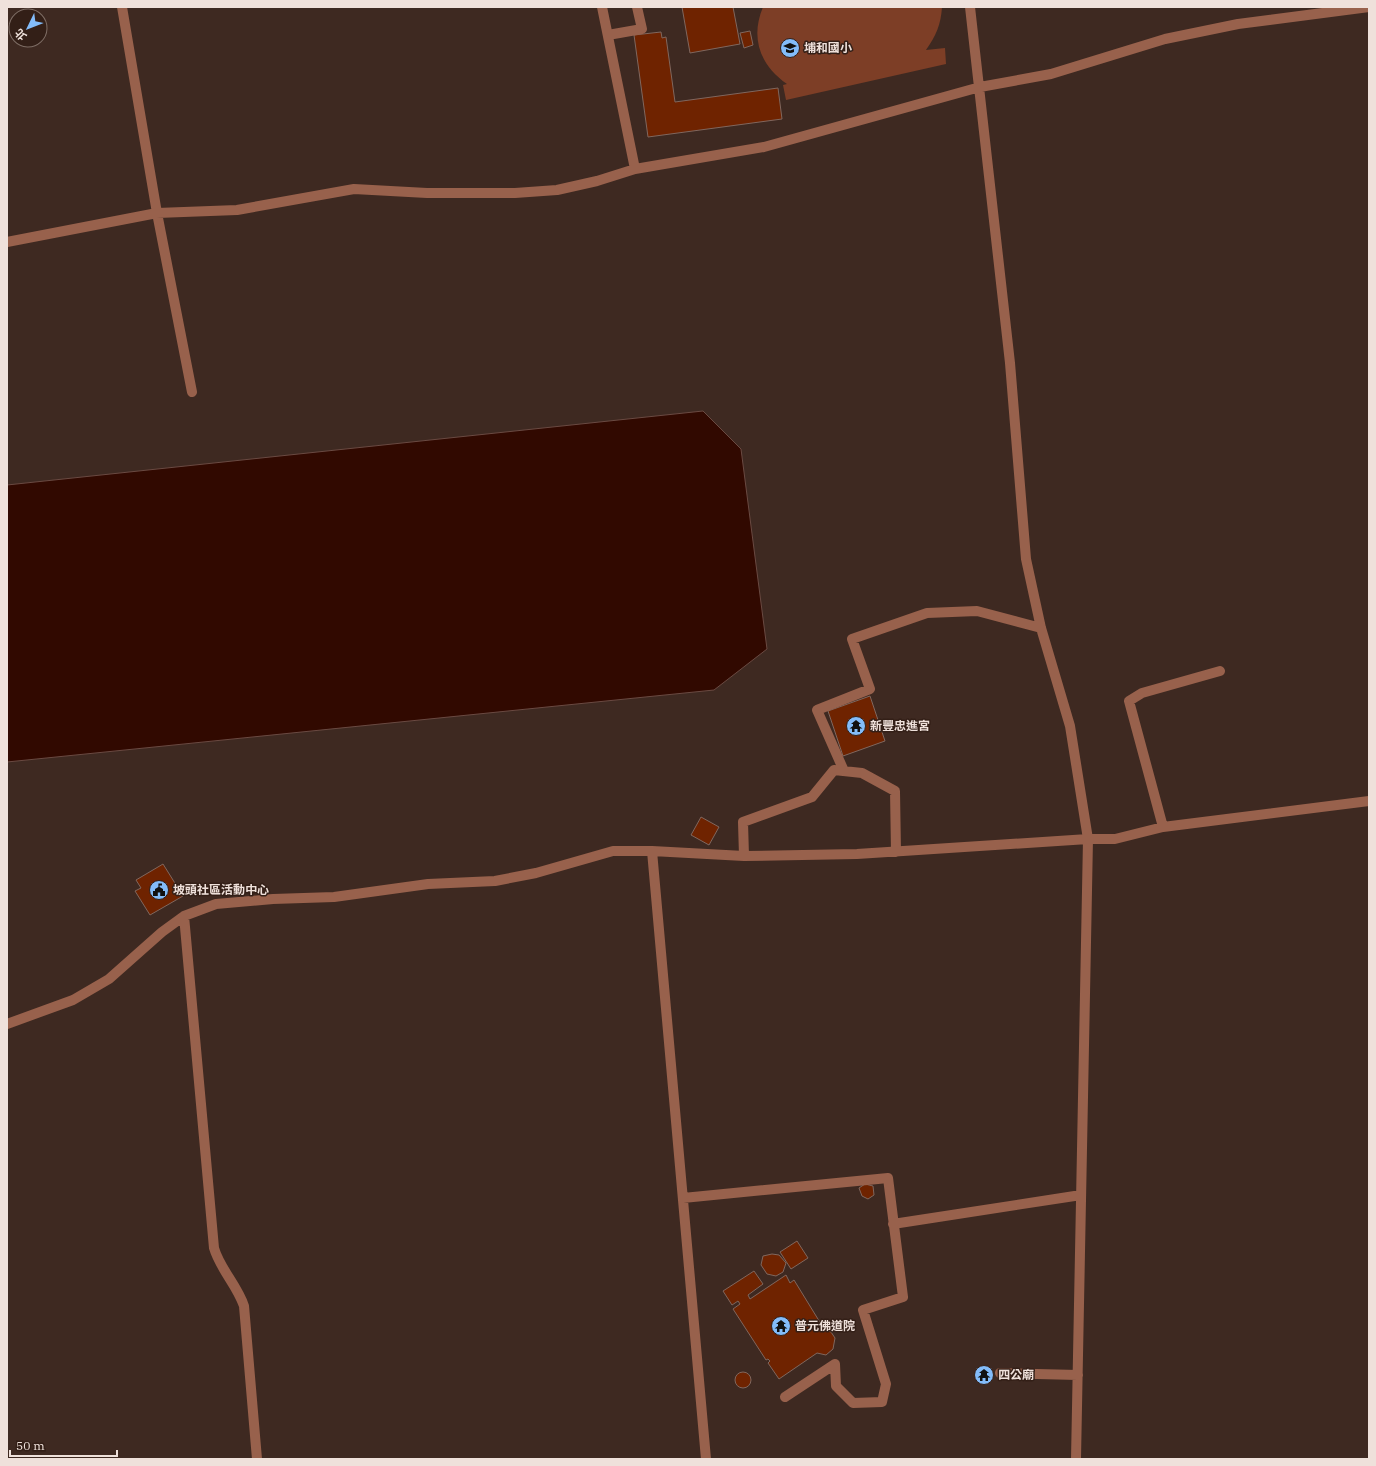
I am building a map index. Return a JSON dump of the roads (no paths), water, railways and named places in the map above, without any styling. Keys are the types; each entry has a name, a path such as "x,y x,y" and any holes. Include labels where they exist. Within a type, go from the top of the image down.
{"street":[{"path":"122,7 157,213 192,392"},
{"path":"602,7 635,169"},
{"path":"608,35 642,29 637,7"},
{"path":"970,7 1010,363 1026,559 1041,628 1070,726 1088,839 1076,1459"},
{"path":"7,242 157,213 237,210 354,189 427,193 491,193 557,190 597,181 635,169 764,147 980,87 1051,74 1165,39 1238,24 1369,7"},
{"path":"844,771 817,710 870,689 852,640 927,613 978,611 1041,628"},
{"path":"1163,827 1130,701 1142,694 1220,671"},
{"path":"744,856 742,822 812,797 834,770 862,773 895,791 896,852"},
{"path":"7,1024 73,1000 109,979 162,932 184,916 216,904 273,899 334,897 428,884 495,881 536,873 613,851 652,851 744,856 896,852 1088,839 1115,839 1163,827 1369,801"},
{"path":"652,851 706,1459"},
{"path":"184,916 214,1248 218,1261 241,1296 244,1306 257,1459"},
{"path":"683,1198 888,1178 903,1297 863,1310 886,1384 882,1402 853,1403 836,1386 835,1364 785,1397"},
{"path":"893,1224 1081,1195"},
{"path":"1000,1373 1078,1374"}],"place":[{"name":"埔和國小","path":"790,48"},
{"name":"新豐忠進宮","path":"856,726"},
{"name":"坡頭社區活動中心","path":"159,890"},
{"name":"普元佛道院","path":"781,1326"},
{"name":"四公廟","path":"984,1375"}]}
